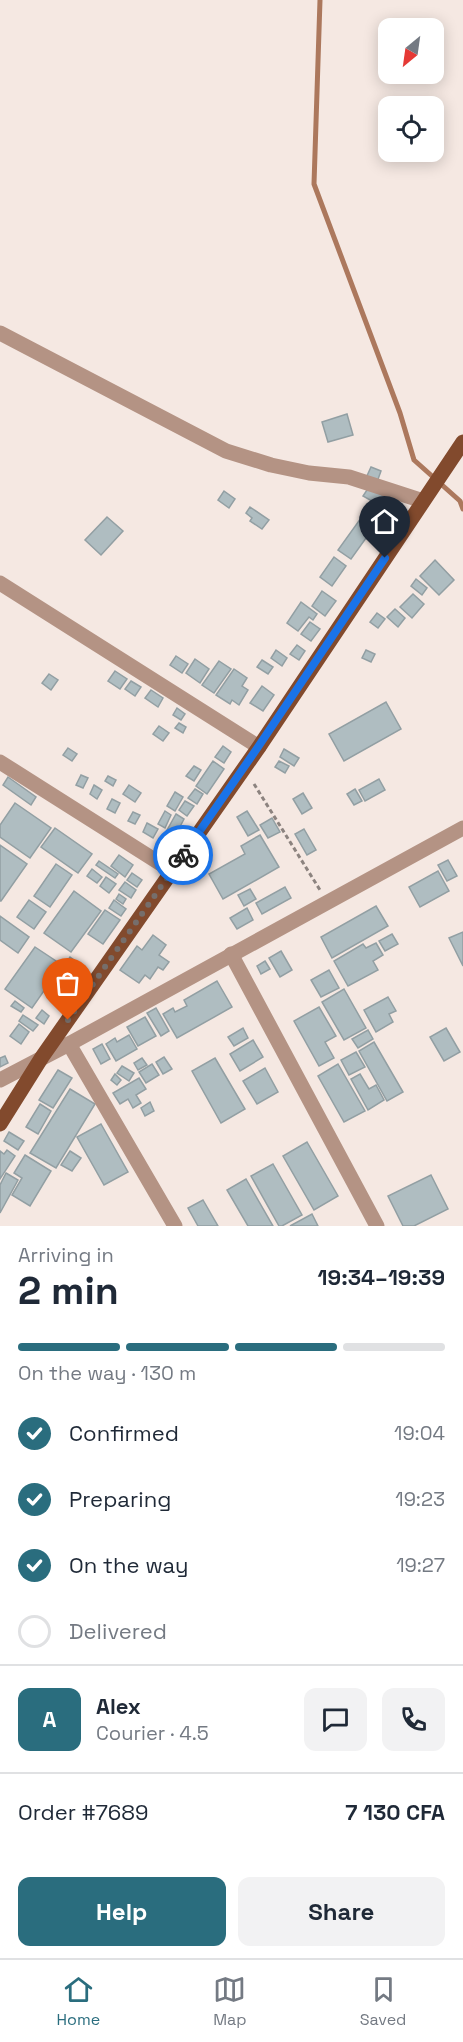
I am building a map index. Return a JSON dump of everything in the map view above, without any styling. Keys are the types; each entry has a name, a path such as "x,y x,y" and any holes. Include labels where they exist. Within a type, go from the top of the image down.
{"main road":[{"path":"0,1124 42,1057 258,747 463,442"}],"street":[{"path":"0,333 226,451 271,465 309,473 349,477 423,501"},
{"path":"0,584 258,747"},
{"path":"0,762 172,871"},
{"path":"0,1080 463,828"},
{"path":"231,954 377,1226"},
{"path":"69,1044 175,1226"}],"path":[{"path":"244,767 327,903"}],"building":[{"path":"347,414 353,435 328,442 322,422"},
{"path":"371,467 381,471 377,482 366,478"},
{"path":"369,487 387,498 382,506 387,510 382,519 367,510 372,501 363,496"},
{"path":"224,491 235,499 229,508 218,500"},
{"path":"250,507 269,520 262,529 250,521 252,518 246,513"},
{"path":"107,517 123,531 101,555 85,540"},
{"path":"361,518 374,527 351,559 338,550"},
{"path":"334,557 346,566 332,586 320,577"},
{"path":"435,560 454,580 439,595 420,576"},
{"path":"416,579 427,588 422,595 411,586"},
{"path":"322,591 336,601 325,616 312,606"},
{"path":"413,594 424,604 412,618 400,607"},
{"path":"301,602 317,614 313,620 309,617 298,631 287,623"},
{"path":"395,609 405,618 398,627 387,617"},
{"path":"377,613 385,619 378,628 370,622"},
{"path":"310,622 320,629 311,641 301,634"},
{"path":"297,645 305,651 299,660 290,654"},
{"path":"276,650 287,658 282,666 271,658"},
{"path":"366,650 375,654 371,662 362,658"},
{"path":"176,656 188,664 182,673 170,665"},
{"path":"195,659 209,669 200,683 186,673"},
{"path":"262,660 273,667 268,674 257,667"},
{"path":"219,661 231,669 214,693 202,685"},
{"path":"234,669 247,678 242,686 248,690 239,705 232,700 230,704 216,695"},
{"path":"115,671 127,679 120,689 108,681"},
{"path":"49,674 58,680 51,690 42,683"},
{"path":"131,681 141,687 135,696 125,689"},
{"path":"262,686 274,695 263,711 250,703"},
{"path":"151,690 163,698 158,707 145,698"},
{"path":"386,702 401,729 344,761 329,734"},
{"path":"177,708 185,714 181,720 173,715"},
{"path":"179,723 186,727 183,733 175,728"},
{"path":"159,726 169,733 163,741 153,734"},
{"path":"223,746 231,752 224,763 215,757"},
{"path":"68,748 77,754 72,761 63,755"},
{"path":"284,749 299,758 294,766 280,757"},
{"path":"213,761 224,769 207,794 196,786"},
{"path":"279,761 289,766 285,773 275,767"},
{"path":"194,766 201,770 194,781 186,776"},
{"path":"81,775 88,778 83,788 76,785"},
{"path":"108,776 116,780 113,786 105,781"},
{"path":"8,777 36,797 31,805 3,785"},
{"path":"379,779 385,790 365,801 359,790"},
{"path":"94,785 102,790 97,799 90,794"},
{"path":"129,785 141,793 135,802 123,794"},
{"path":"195,789 203,794 197,804 188,798"},
{"path":"355,789 362,801 354,805 347,794"},
{"path":"175,792 183,797 175,811 167,806"},
{"path":"303,793 312,808 302,814 293,799"},
{"path":"112,799 120,803 115,813 107,809"},
{"path":"185,801 194,806 187,816 179,810"},
{"path":"15,803 51,828 30,858 0,837 0,825"},
{"path":"165,811 171,815 165,828 158,824"},
{"path":"247,811 259,830 248,836 237,817"},
{"path":"133,812 140,815 135,824 128,821"},
{"path":"176,814 184,819 175,836 166,832"},
{"path":"272,818 280,832 268,838 260,825"},
{"path":"147,823 158,829 153,838 143,832"},
{"path":"55,828 92,854 78,873 41,847"},
{"path":"304,829 316,850 307,855 295,834"},
{"path":"260,835 279,867 223,899 209,874 245,854 241,846"},
{"path":"0,845 27,864 1,901 0,901"},
{"path":"119,855 133,865 125,877 111,866"},
{"path":"448,860 457,876 447,881 438,865"},
{"path":"99,861 118,874 115,878 96,865"},
{"path":"56,864 72,875 50,907 34,896"},
{"path":"92,869 102,877 97,883 87,876"},
{"path":"438,871 449,891 420,907 409,887"},
{"path":"132,873 142,880 137,887 127,880"},
{"path":"106,877 116,884 109,893 100,886"},
{"path":"125,882 136,890 131,898 119,890"},
{"path":"285,887 291,898 262,914 256,903"},
{"path":"250,889 256,899 244,906 238,895"},
{"path":"74,891 101,911 71,952 44,933"},
{"path":"119,894 126,899 123,904 116,899"},
{"path":"29,900 46,912 34,929 17,917"},
{"path":"114,900 126,909 121,916 109,908"},
{"path":"376,906 388,926 332,958 321,937"},
{"path":"247,908 253,920 237,929 230,918"},
{"path":"105,910 120,920 103,944 88,934"},
{"path":"0,916 29,937 18,953 0,940"},
{"path":"463,932 463,966 449,938"},
{"path":"392,934 398,944 385,951 379,941"},
{"path":"153,935 166,945 159,955 169,962 163,970 158,967 150,979 145,975 139,983 120,970 137,946 142,950"},
{"path":"376,943 383,955 373,961 378,970 348,986 334,961 363,944 366,948"},
{"path":"35,947 62,965 32,1008 5,989"},
{"path":"281,951 292,970 280,977 269,958"},
{"path":"70,957 82,966 62,996 49,987"},
{"path":"265,961 270,969 261,974 257,966"},
{"path":"329,970 339,988 321,997 311,980"},
{"path":"217,981 232,1007 177,1038 163,1014 173,1008 175,1012 187,1006 184,1000"},
{"path":"344,989 366,1028 344,1040 322,1002"},
{"path":"388,997 396,1011 389,1014 393,1022 376,1032 364,1010"},
{"path":"15,1001 24,1008 21,1012 11,1006"},
{"path":"319,1007 336,1036 325,1042 334,1058 319,1066 294,1021"},
{"path":"156,1008 169,1031 161,1036 147,1013"},
{"path":"42,1010 49,1016 44,1024 36,1018"},
{"path":"23,1015 38,1025 33,1031 19,1021"},
{"path":"145,1017 156,1036 138,1046 127,1027"},
{"path":"19,1024 29,1032 21,1044 10,1036"},
{"path":"243,1028 248,1038 234,1046 228,1037"},
{"path":"446,1028 460,1052 444,1061 430,1037"},
{"path":"368,1030 373,1039 358,1048 352,1039"},
{"path":"129,1035 137,1049 116,1061 106,1044 115,1038 117,1042"},
{"path":"253,1040 263,1057 240,1071 230,1054"},
{"path":"374,1042 403,1092 387,1101 359,1051"},
{"path":"102,1044 110,1059 101,1064 93,1049"},
{"path":"356,1052 365,1067 349,1075 341,1060"},
{"path":"5,1056 8,1063 0,1067 0,1058"},
{"path":"164,1057 172,1069 163,1074 156,1062"},
{"path":"142,1058 147,1065 138,1070 134,1063"},
{"path":"215,1058 245,1109 221,1123 192,1071"},
{"path":"152,1064 159,1075 146,1083 139,1072"},
{"path":"338,1064 365,1111 344,1122 318,1076"},
{"path":"122,1066 134,1073 129,1081 117,1073"},
{"path":"265,1068 278,1092 257,1104 243,1081"},
{"path":"58,1070 72,1078 53,1108 39,1100"},
{"path":"115,1074 121,1080 117,1085 111,1080"},
{"path":"360,1074 369,1089 376,1085 384,1100 368,1110 351,1079"},
{"path":"139,1078 146,1089 136,1095 141,1103 133,1108 128,1099 120,1104 113,1093"},
{"path":"70,1089 95,1104 56,1168 30,1153"},
{"path":"150,1102 154,1111 145,1116 141,1108"},
{"path":"40,1104 51,1111 38,1134 26,1127"},
{"path":"101,1124 128,1172 104,1185 77,1137"},
{"path":"9,1132 24,1141 18,1150 4,1141"},
{"path":"307,1142 338,1196 314,1210 283,1156"},
{"path":"7,1150 15,1156 0,1179 0,1151 4,1154"},
{"path":"70,1151 81,1158 72,1171 61,1165"},
{"path":"25,1155 51,1171 30,1206 12,1195 22,1178 14,1173"},
{"path":"273,1164 302,1215 282,1226 279,1226 251,1176"},
{"path":"6,1173 18,1180 0,1213 0,1185"},
{"path":"431,1175 448,1209 414,1226 403,1226 388,1196"},
{"path":"246,1179 273,1226 248,1226 227,1190"},
{"path":"203,1200 218,1226 198,1226 188,1208"},
{"path":"312,1214 318,1226 290,1226"}],"waterway":[{"path":"320,0 314,184 400,413 414,460 460,501 463,509"}],"way so far":[{"path":"68,1020 183,855"}],"route":[{"path":"183,855 385,558"}]}
